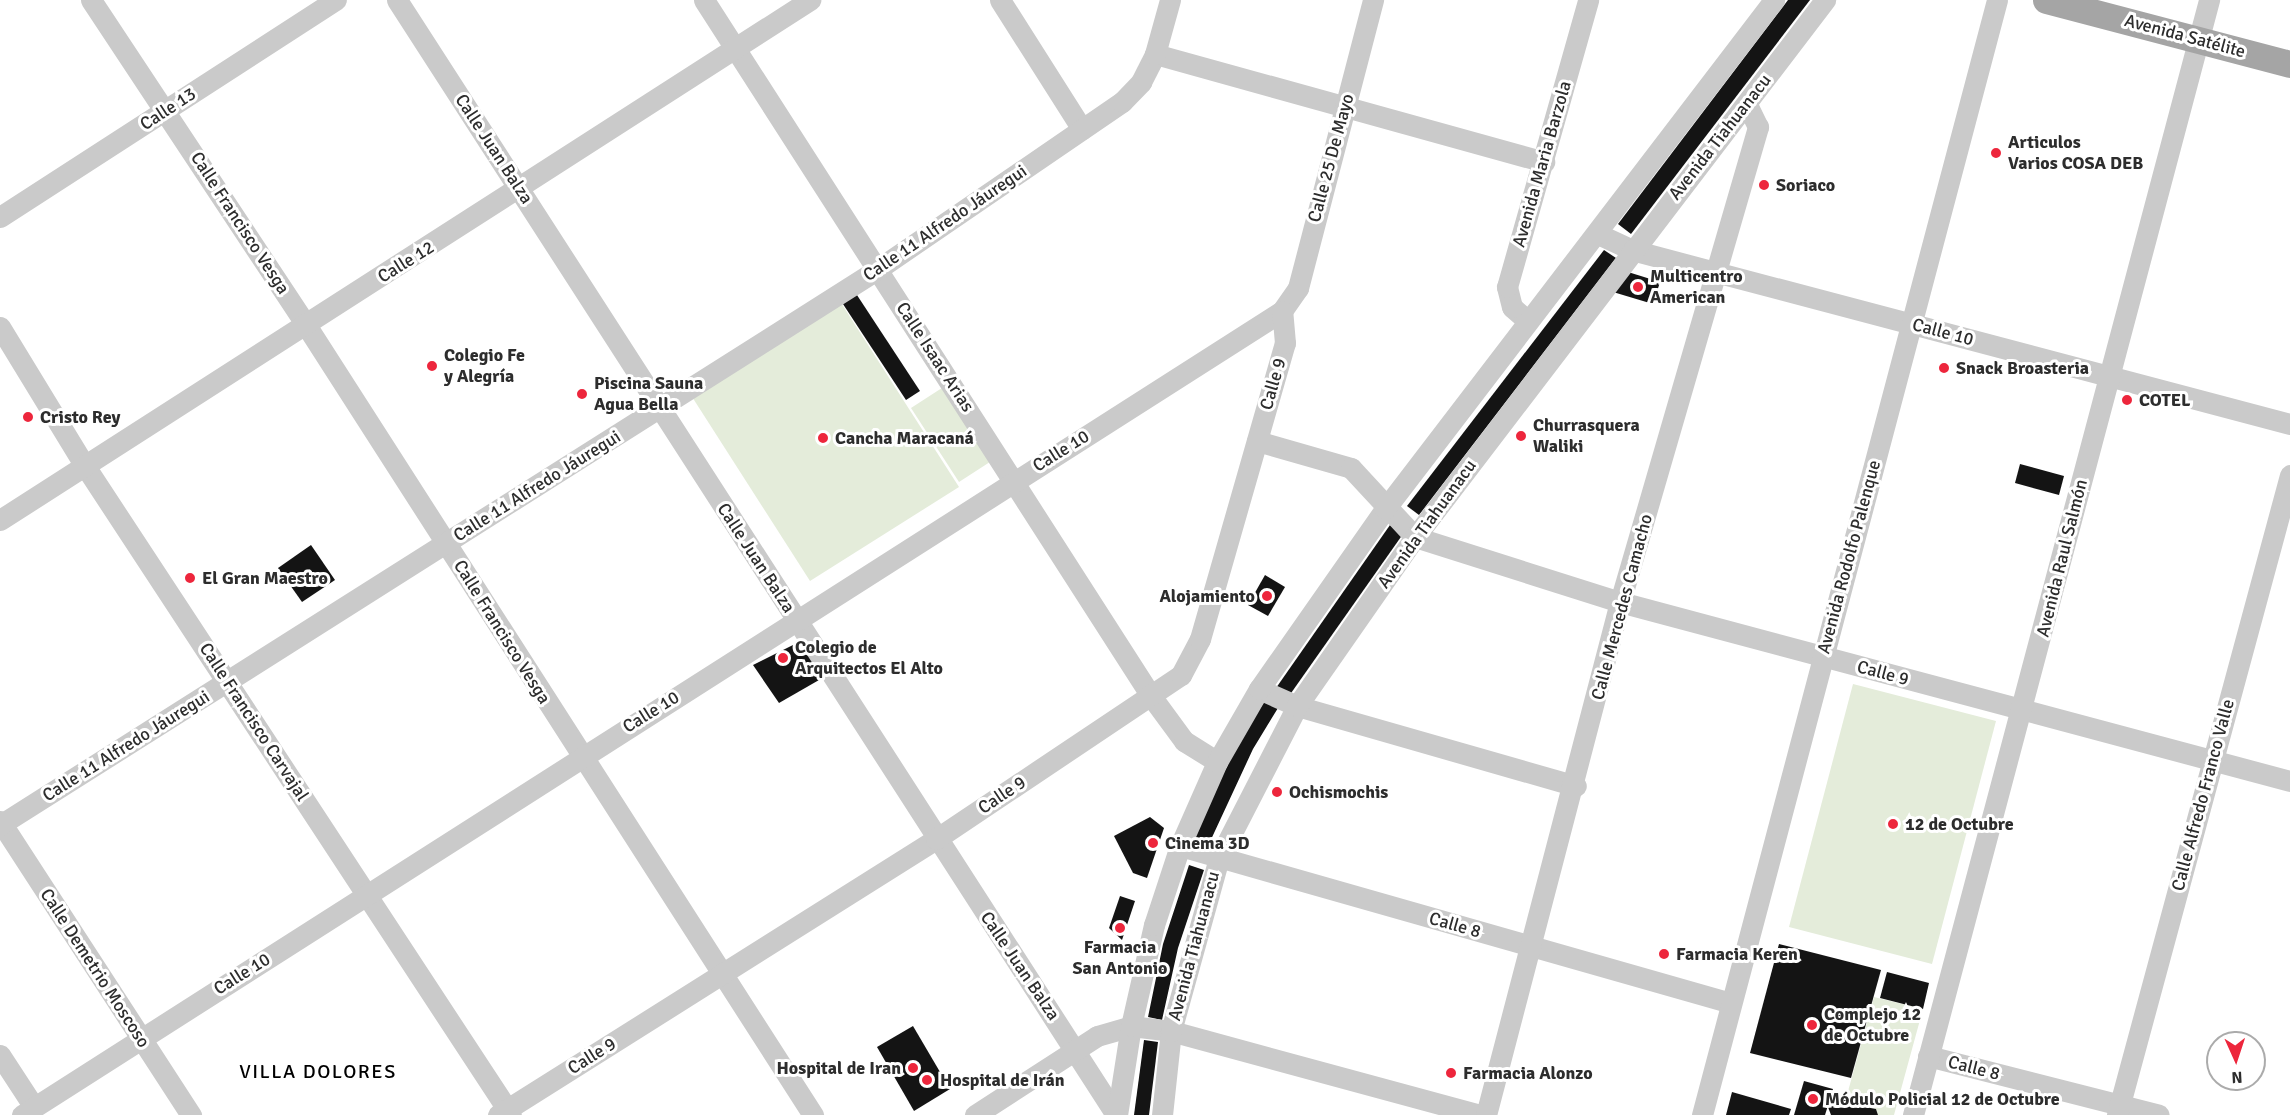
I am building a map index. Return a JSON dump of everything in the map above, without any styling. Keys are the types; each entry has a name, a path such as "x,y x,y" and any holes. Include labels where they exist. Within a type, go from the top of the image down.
{"main road":[{"name":"Avenida Satélite","path":"2046,0 2290,64"}],"street":[{"name":"Calle Francisco Vesga","path":"91,0 306,325 580,756 813,1115"},
{"name":"Calle 13","path":"0,217 336,0"},
{"name":"Calle Juan Balza","path":"397,0 521,189 936,839 1077,1050 1117,1115"},
{"name":"Calle Isaac Arias","path":"704,0 1151,696 1184,741 1218,762"},
{"name":"Calle 12","path":"0,520 521,189 810,0"},
{"path":"1000,0 1082,129"},
{"name":"Calle 11 Alfredo Jáuregui","path":"1,823 228,682 878,269 1122,102 1141,82 1155,54 1170,0"},
{"name":"Calle 25 De Mayo","path":"1282,311 1298,288 1373,0"},
{"name":"Avenida Maria Barzola","path":"1528,321 1512,307 1507,287 1588,0"},
{"name":"Avenida Tiahuanacu","path":"1117,1115 1131,1026 1154,925 1180,846 1218,762 1259,689 1385,509 1528,321 1598,234 1774,0"},
{"name":"Avenida Tiahuanacu","path":"1162,1115 1171,1031 1219,858 1297,706 1415,537 1825,0"},
{"name":"Avenida Rodolfo Palenque","path":"1702,1115 1997,0"},
{"name":"Avenida Raul Salmón","path":"1913,1115 2024,710 2109,376 2209,0"},
{"path":"1155,54 1544,162"},
{"name":"Calle Mercedes Camacho","path":"1486,1115 1576,786 1620,602 1719,273 1758,127 1747,104"},
{"name":"Calle 10","path":"1598,234 1632,250 2290,424"},
{"name":"Calle 10","path":"28,1111 368,895 580,756 797,622 1013,481 1282,311"},
{"name":"Calle 9","path":"505,1113 936,839 1181,675 1191,661 1285,343 1282,311"},
{"name":"Calle Francisco Carvajal","path":"0,327 85,466 368,895 505,1113"},
{"name":"Calle 9","path":"1257,441 1351,468 1385,509 1415,537 1620,602 2290,781"},
{"name":"Calle Alfredo Franco Valle","path":"2118,1110 2290,475"},
{"path":"1259,689 1297,706 1576,786"},
{"name":"Calle Demetrio Moscoso","path":"1,823 191,1115"},
{"name":"Calle 8","path":"1180,846 1731,1003"},
{"path":"975,1115 1114,1028 1131,1026 1171,1031 1481,1115"},
{"path":"0,1055 28,1111"},
{"name":"Calle 8","path":"1928,1056 2118,1110 2159,1115"}],"green space":[{"name":"Cancha Maracaná","path":"836,295 959,487 810,581 687,389"},
{"path":"945,386 993,460 959,482 911,408"},
{"name":"12 de Octubre","path":"1853,684 1996,721 1932,964 1789,927"},
{"path":"1874,997 1923,1009 1894,1115 1878,1115 1876,1109 1860,1106 1856,1097 1847,1095"}],"building":[{"path":"1788,0 1810,0 1631,234 1618,224"},
{"path":"1604,250 1616,258 1419,515 1407,506"},
{"name":"Multicentro American","path":"1628,272 1660,282 1653,304 1613,292"},
{"path":"853,289 920,391 906,400 839,298"},
{"path":"2020,464 2064,476 2059,495 2015,483"},
{"path":"1390,525 1403,534 1289,696 1276,688"},
{"path":"311,545 335,580 302,602 278,568"},
{"name":"Alojamiento","path":"1265,575 1285,587 1268,616 1248,605"},
{"name":"Colegio de Arquitectos El Alto","path":"801,641 826,676 779,703 753,665"},
{"path":"1266,699 1278,708 1253,749 1208,846 1192,839 1239,741"},
{"path":"1150,817 1164,828 1147,878 1133,873 1114,836"},
{"path":"1189,865 1204,870 1178,948 1162,1020 1148,1017 1163,944"},
{"path":"1120,896 1135,901 1122,940 1109,928"},
{"name":"Complejo 12 de Octubre","path":"1779,944 1881,970 1851,1078 1750,1053"},
{"path":"1887,972 1929,983 1923,1009 1880,998"},
{"name":"Hospital de Iran","path":"913,1026 950,1089 914,1111 877,1047"},
{"path":"1144,1040 1158,1042 1149,1115 1134,1115"},
{"path":"1804,1081 1833,1089 1825,1115 1794,1115"},
{"path":"1732,1092 1791,1109 1789,1115 1726,1115"},
{"path":"1840,1094 1856,1097 1860,1106 1876,1109 1878,1115 1831,1115 1828,1107"}],"place":[{"name":"Articulos Varios COSA DEB","path":"1996,153"},
{"name":"Soriaco","path":"1764,185"},
{"name":"Multicentro American","path":"1638,287"},
{"name":"Colegio Fe y Alegría","path":"432,366"},
{"name":"Snack Broasteria","path":"1944,368"},
{"name":"Piscina Sauna Agua Bella","path":"582,394"},
{"name":"COTEL","path":"2127,400"},
{"name":"Cristo Rey","path":"28,417"},
{"name":"Churrasquera Waliki","path":"1521,436"},
{"name":"Cancha Maracaná","path":"823,438"},
{"name":"El Gran Maestro","path":"190,578"},
{"name":"Alojamiento","path":"1267,596"},
{"name":"Colegio de Arquitectos El Alto","path":"783,658"},
{"name":"Ochismochis","path":"1277,792"},
{"name":"12 de Octubre","path":"1893,824"},
{"name":"Cinema 3D","path":"1153,843"},
{"name":"Farmacia San Antonio","path":"1120,928"},
{"name":"Farmacia Keren","path":"1664,954"},
{"name":"Complejo 12 de Octubre","path":"1812,1025"},
{"name":"Hospital de Iran","path":"913,1068"},
{"name":"Farmacia Alonzo","path":"1451,1073"},
{"name":"Hospital de Irán","path":"927,1080"},
{"name":"Módulo Policial 12 de Octubre","path":"1813,1099"}],"district":[{"name":"VILLA DOLORES","path":"318,1071"}]}
